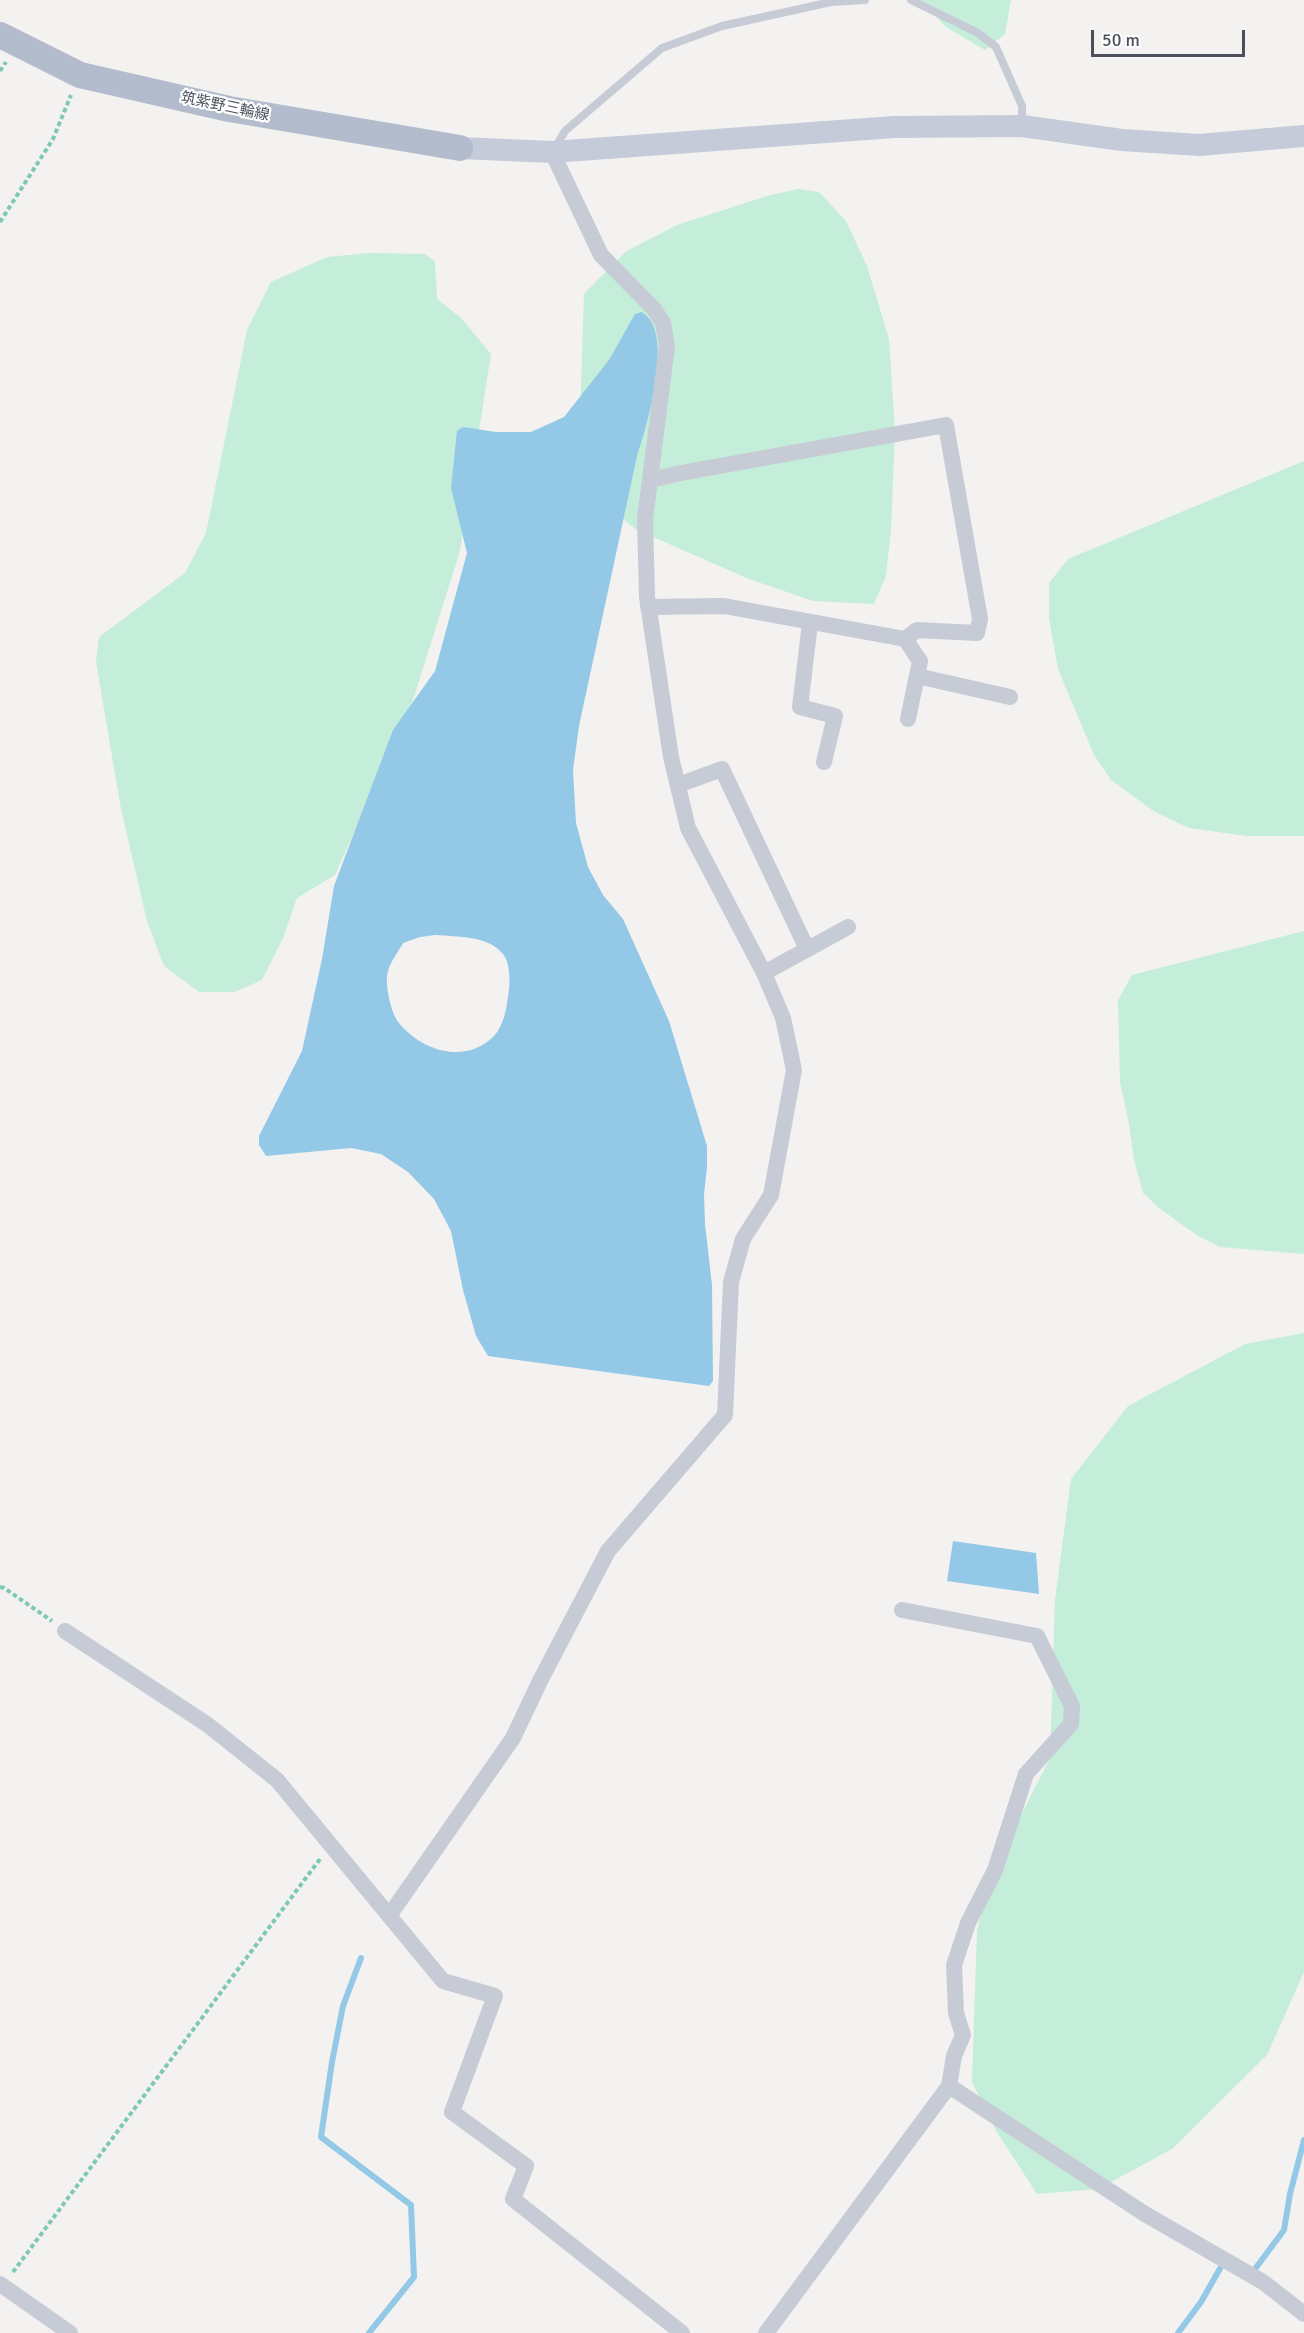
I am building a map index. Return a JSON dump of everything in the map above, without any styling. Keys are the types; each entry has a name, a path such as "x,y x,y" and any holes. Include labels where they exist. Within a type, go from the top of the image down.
{"main road":[{"name":"筑紫野三輪線","path":"0,35 80,75 229,108 460,148"}],"street":[{"path":"460,148 552,152 894,127 1022,126 1122,140 1199,145 1304,136"},
{"path":"389,1916 513,1738 608,1551 725,1415 731,1282 742,1239 771,1195 794,1070 783,1018 764,974 688,828 671,757 648,608 645,519 667,346 663,323 654,309 601,255 552,152"},
{"path":"650,480 946,425 980,620 977,633 917,630 905,639"},
{"path":"648,608 724,606 905,639 920,661 908,720"},
{"path":"810,623 800,707 835,716 824,762"},
{"path":"917,675 1010,697"},
{"path":"678,785 722,769 807,949"},
{"path":"764,974 848,927"},
{"path":"766,2333 949,2086 954,2056 963,2035 956,2013 954,1965 968,1923 995,1870 1026,1774 1071,1724 1072,1706 1037,1636 902,1610"},
{"path":"65,1631 208,1725 277,1780 443,1981 495,1996 452,2112 526,2166 513,2199 681,2333"},
{"path":"949,2086 1145,2214 1263,2282 1304,2314"},
{"path":"1,2285 70,2333"}],"lane":[{"path":"552,152 565,130 662,48 722,26 831,2 865,0"},
{"path":"911,0 978,33 996,47 1022,106 1022,126"}],"path":[{"path":"0,222 53,140 80,75"},
{"path":"0,1587 4,1587 65,1631"},
{"path":"1,2285 330,1846"}],"green space":[{"path":"920,0 1011,0 1005,34 985,50 946,27"},
{"path":"798,189 819,192 846,221 867,266 889,339 895,433 891,529 886,576 874,604 813,601 749,579 637,530 588,492 580,421 584,294 625,252 677,225 767,196"},
{"path":"370,253 425,254 435,261 437,299 461,318 491,354 460,551 413,700 335,875 297,898 283,938 262,980 235,992 199,992 164,966 147,921 121,809 96,662 99,637 185,573 206,533 247,330 271,282 327,257"},
{"path":"1304,461 1304,836 1247,836 1189,828 1155,812 1111,780 1094,755 1058,669 1049,618 1049,583 1068,559"},
{"path":"1304,931 1304,1254 1220,1247 1195,1234 1143,1193 1134,1160 1120,1082 1118,1000 1132,975"},
{"path":"1304,1333 1304,1972 1267,2055 1172,2149 1098,2189 1037,2194 995,2129 972,2082 977,1931 990,1876 1050,1758 1055,1600 1071,1479 1128,1406 1245,1344"}],"water":[{"path":"641,312 651,322 657,338 656,380 647,424 637,456 579,726 573,770 576,823 588,867 603,895 623,919 669,1021 707,1146 704,1194 712,1285 713,1381 709,1386 488,1356 476,1336 463,1290 451,1231 434,1199 408,1172 381,1154 351,1148 266,1156 259,1145 259,1136 302,1051 322,959 334,886 393,730 435,671 467,553 451,488 457,431 463,427 496,432 531,432 564,417 609,360 635,314","holes":["435,935 472,938 489,943 503,954 508,966 508,995 501,1026 483,1045 470,1050 444,1051 419,1041 408,1033 393,1013 387,982 388,971 393,960 403,943"]},
{"path":"953,1541 1036,1553 1039,1594 947,1581"}],"waterway":[{"path":"361,1958 343,2006 321,2137 411,2205 414,2277 369,2333"},
{"path":"1252,2273 1284,2230 1290,2194 1304,2140"},
{"path":"1178,2333 1201,2302 1222,2265 1227,2265"}]}
